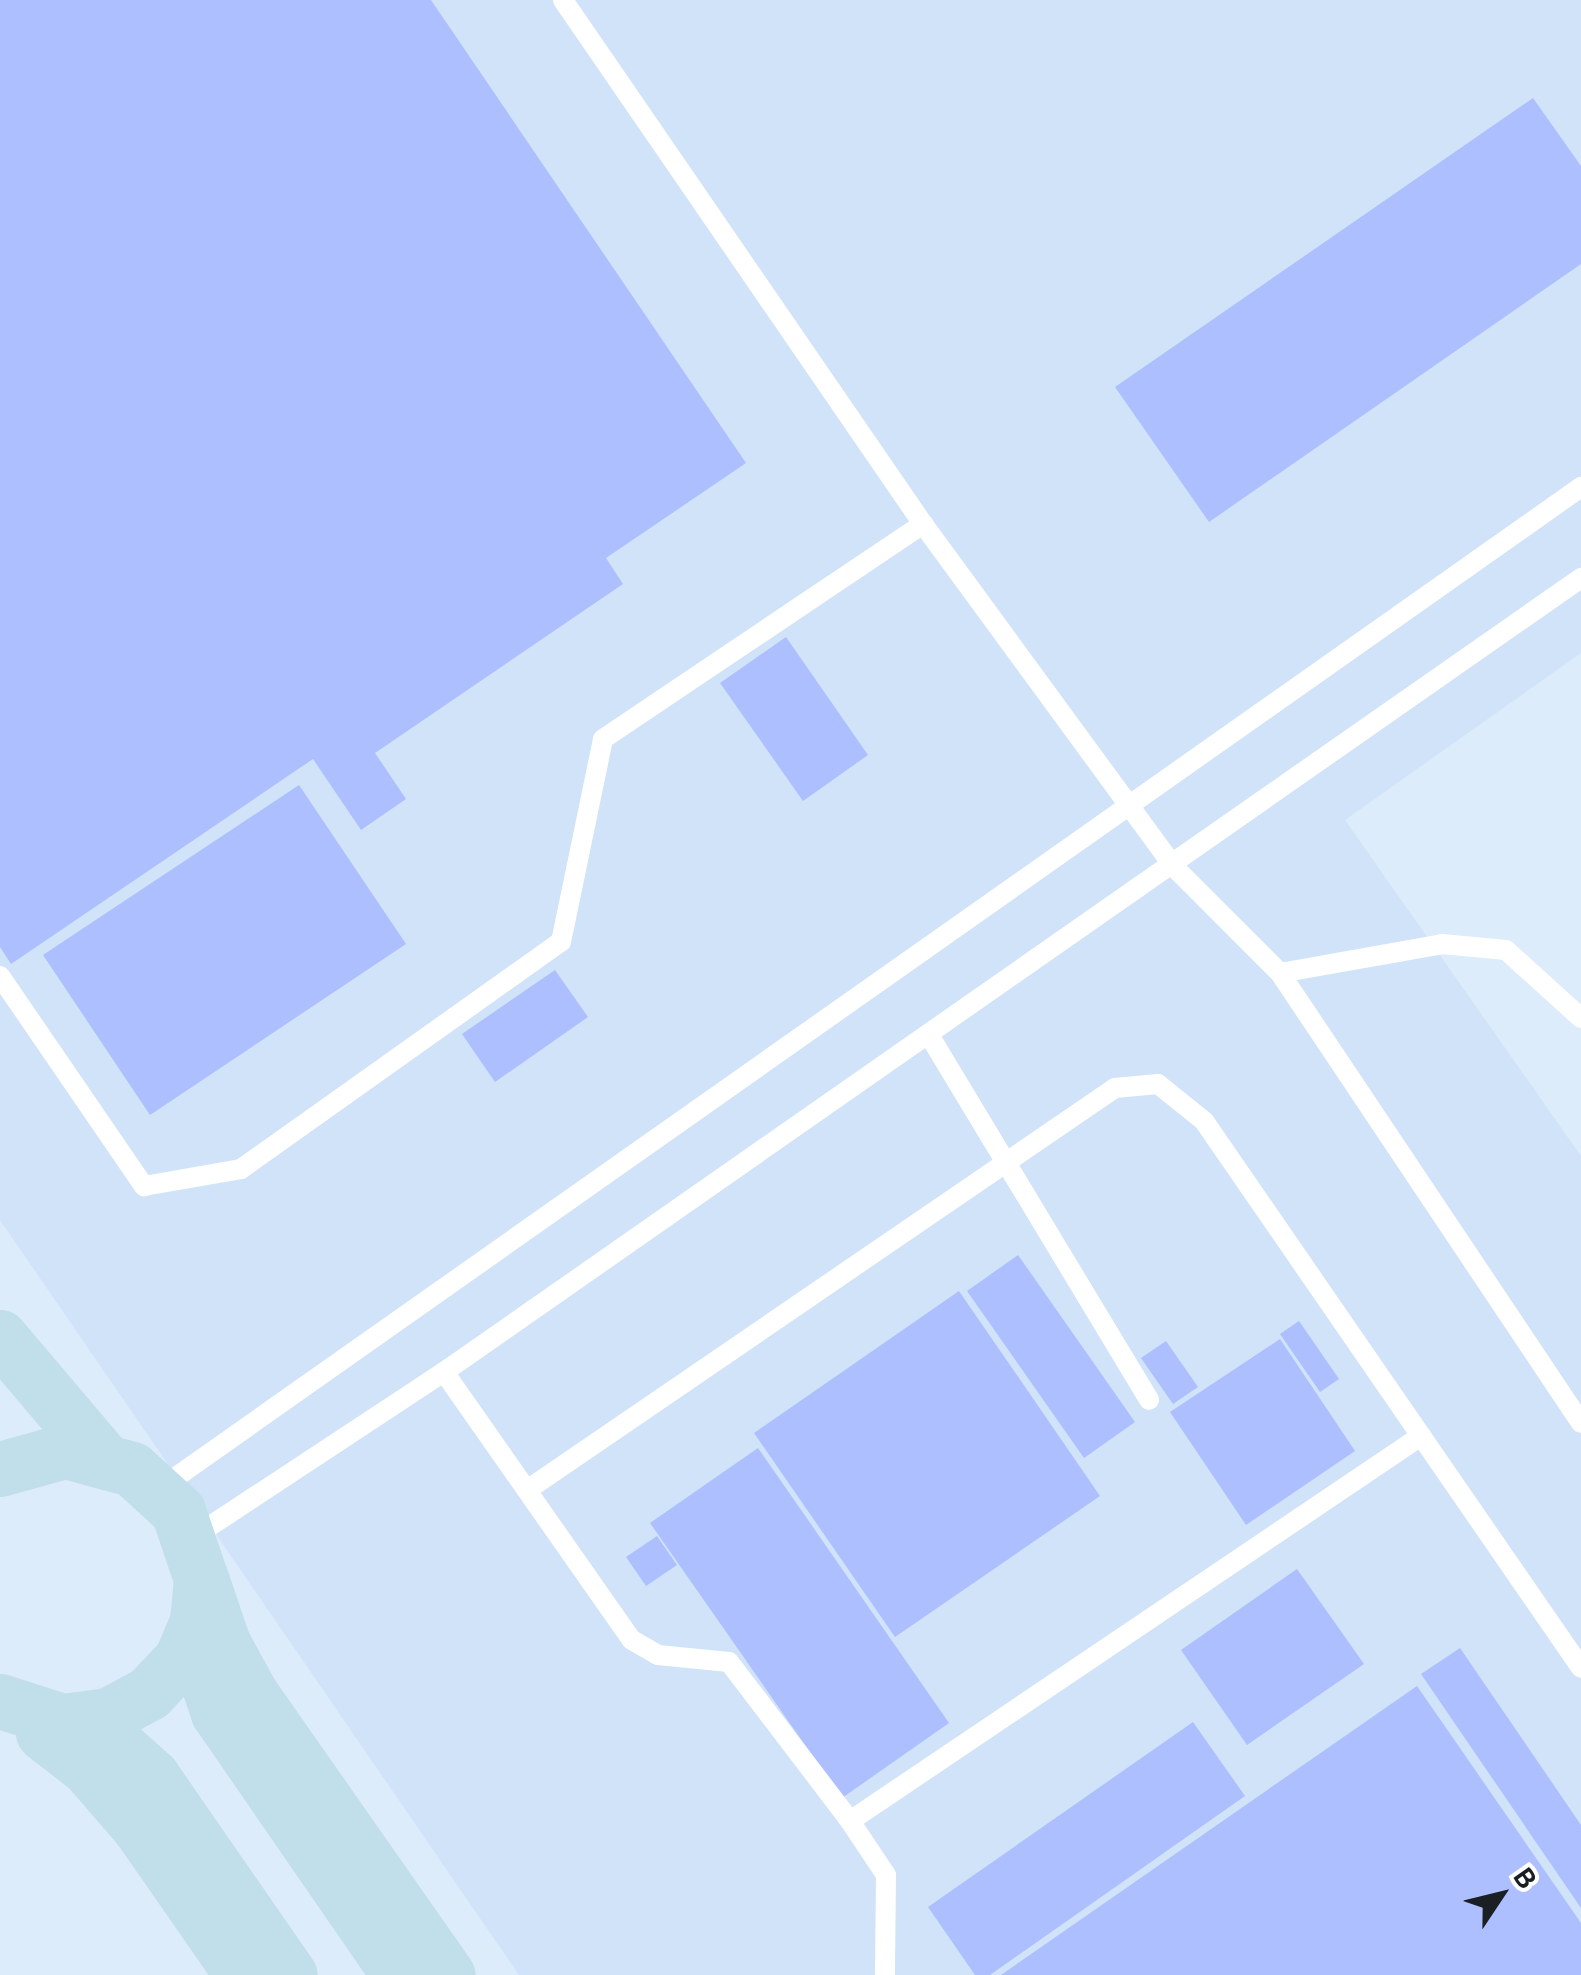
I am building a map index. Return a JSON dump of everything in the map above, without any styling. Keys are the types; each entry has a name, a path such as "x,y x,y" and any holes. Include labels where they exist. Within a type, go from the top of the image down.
{"street":[{"path":"0,1337 83,1454"},
{"path":"0,1392 83,1454 159,1489 223,1643 251,1694 448,1975"},
{"path":"0,1469 83,1454"},
{"path":"27,1712 108,1715 150,1693 180,1659 197,1579"},
{"path":"197,1579 202,1674 218,1714 398,1975"},
{"path":"27,1712 88,1768 139,1826 242,1975"},
{"path":"27,1712 115,1743 152,1776 290,1975"}],"lane":[{"path":"563,0 923,524 1173,866 1280,974 1581,1423"},
{"path":"159,1489 1127,803 1581,487"},
{"path":"0,976 144,1186 241,1169 561,942 603,739 923,524"},
{"path":"197,1579 444,1372 1581,578"},
{"path":"1280,974 1442,944 1506,950 1581,1018"},
{"path":"929,1035 1009,1160 1149,1400"},
{"path":"530,1488 1115,1088 1158,1084 1184,1098 1581,1668"},
{"path":"444,1372 530,1488 632,1640 658,1655 728,1662 850,1821 886,1875 885,1975"},
{"path":"850,1821 1422,1436"}],"shaded area":[{"path":"0,0 1581,0 1581,653 1345,820 1581,1156 1581,1975 519,1975 0,1220"}],"building":[{"path":"0,0 431,0 746,463 606,558 623,584 375,753 406,799 361,830 313,759 11,964 0,947"},
{"path":"1533,98 1581,166 1581,264 1209,522 1115,387"},
{"path":"786,637 868,755 803,801 720,683"},
{"path":"299,785 406,944 150,1115 43,955"},
{"path":"555,970 588,1017 495,1082 462,1034"},
{"path":"1018,1255 1135,1422 1084,1458 967,1291"},
{"path":"959,1291 1100,1496 895,1637 754,1433"},
{"path":"1299,1321 1339,1379 1320,1392 1280,1334"},
{"path":"1280,1339 1355,1451 1246,1525 1170,1412"},
{"path":"1166,1341 1198,1387 1173,1404 1141,1358"},
{"path":"758,1448 949,1723 842,1798 650,1523"},
{"path":"657,1536 677,1565 646,1586 626,1557"},
{"path":"1297,1569 1364,1664 1247,1745 1181,1650"},
{"path":"1460,1648 1581,1825 1581,1908 1421,1674"},
{"path":"1417,1686 1581,1923 1581,1975 1001,1975"},
{"path":"1193,1722 1245,1796 990,1975 975,1975 928,1907"}]}
